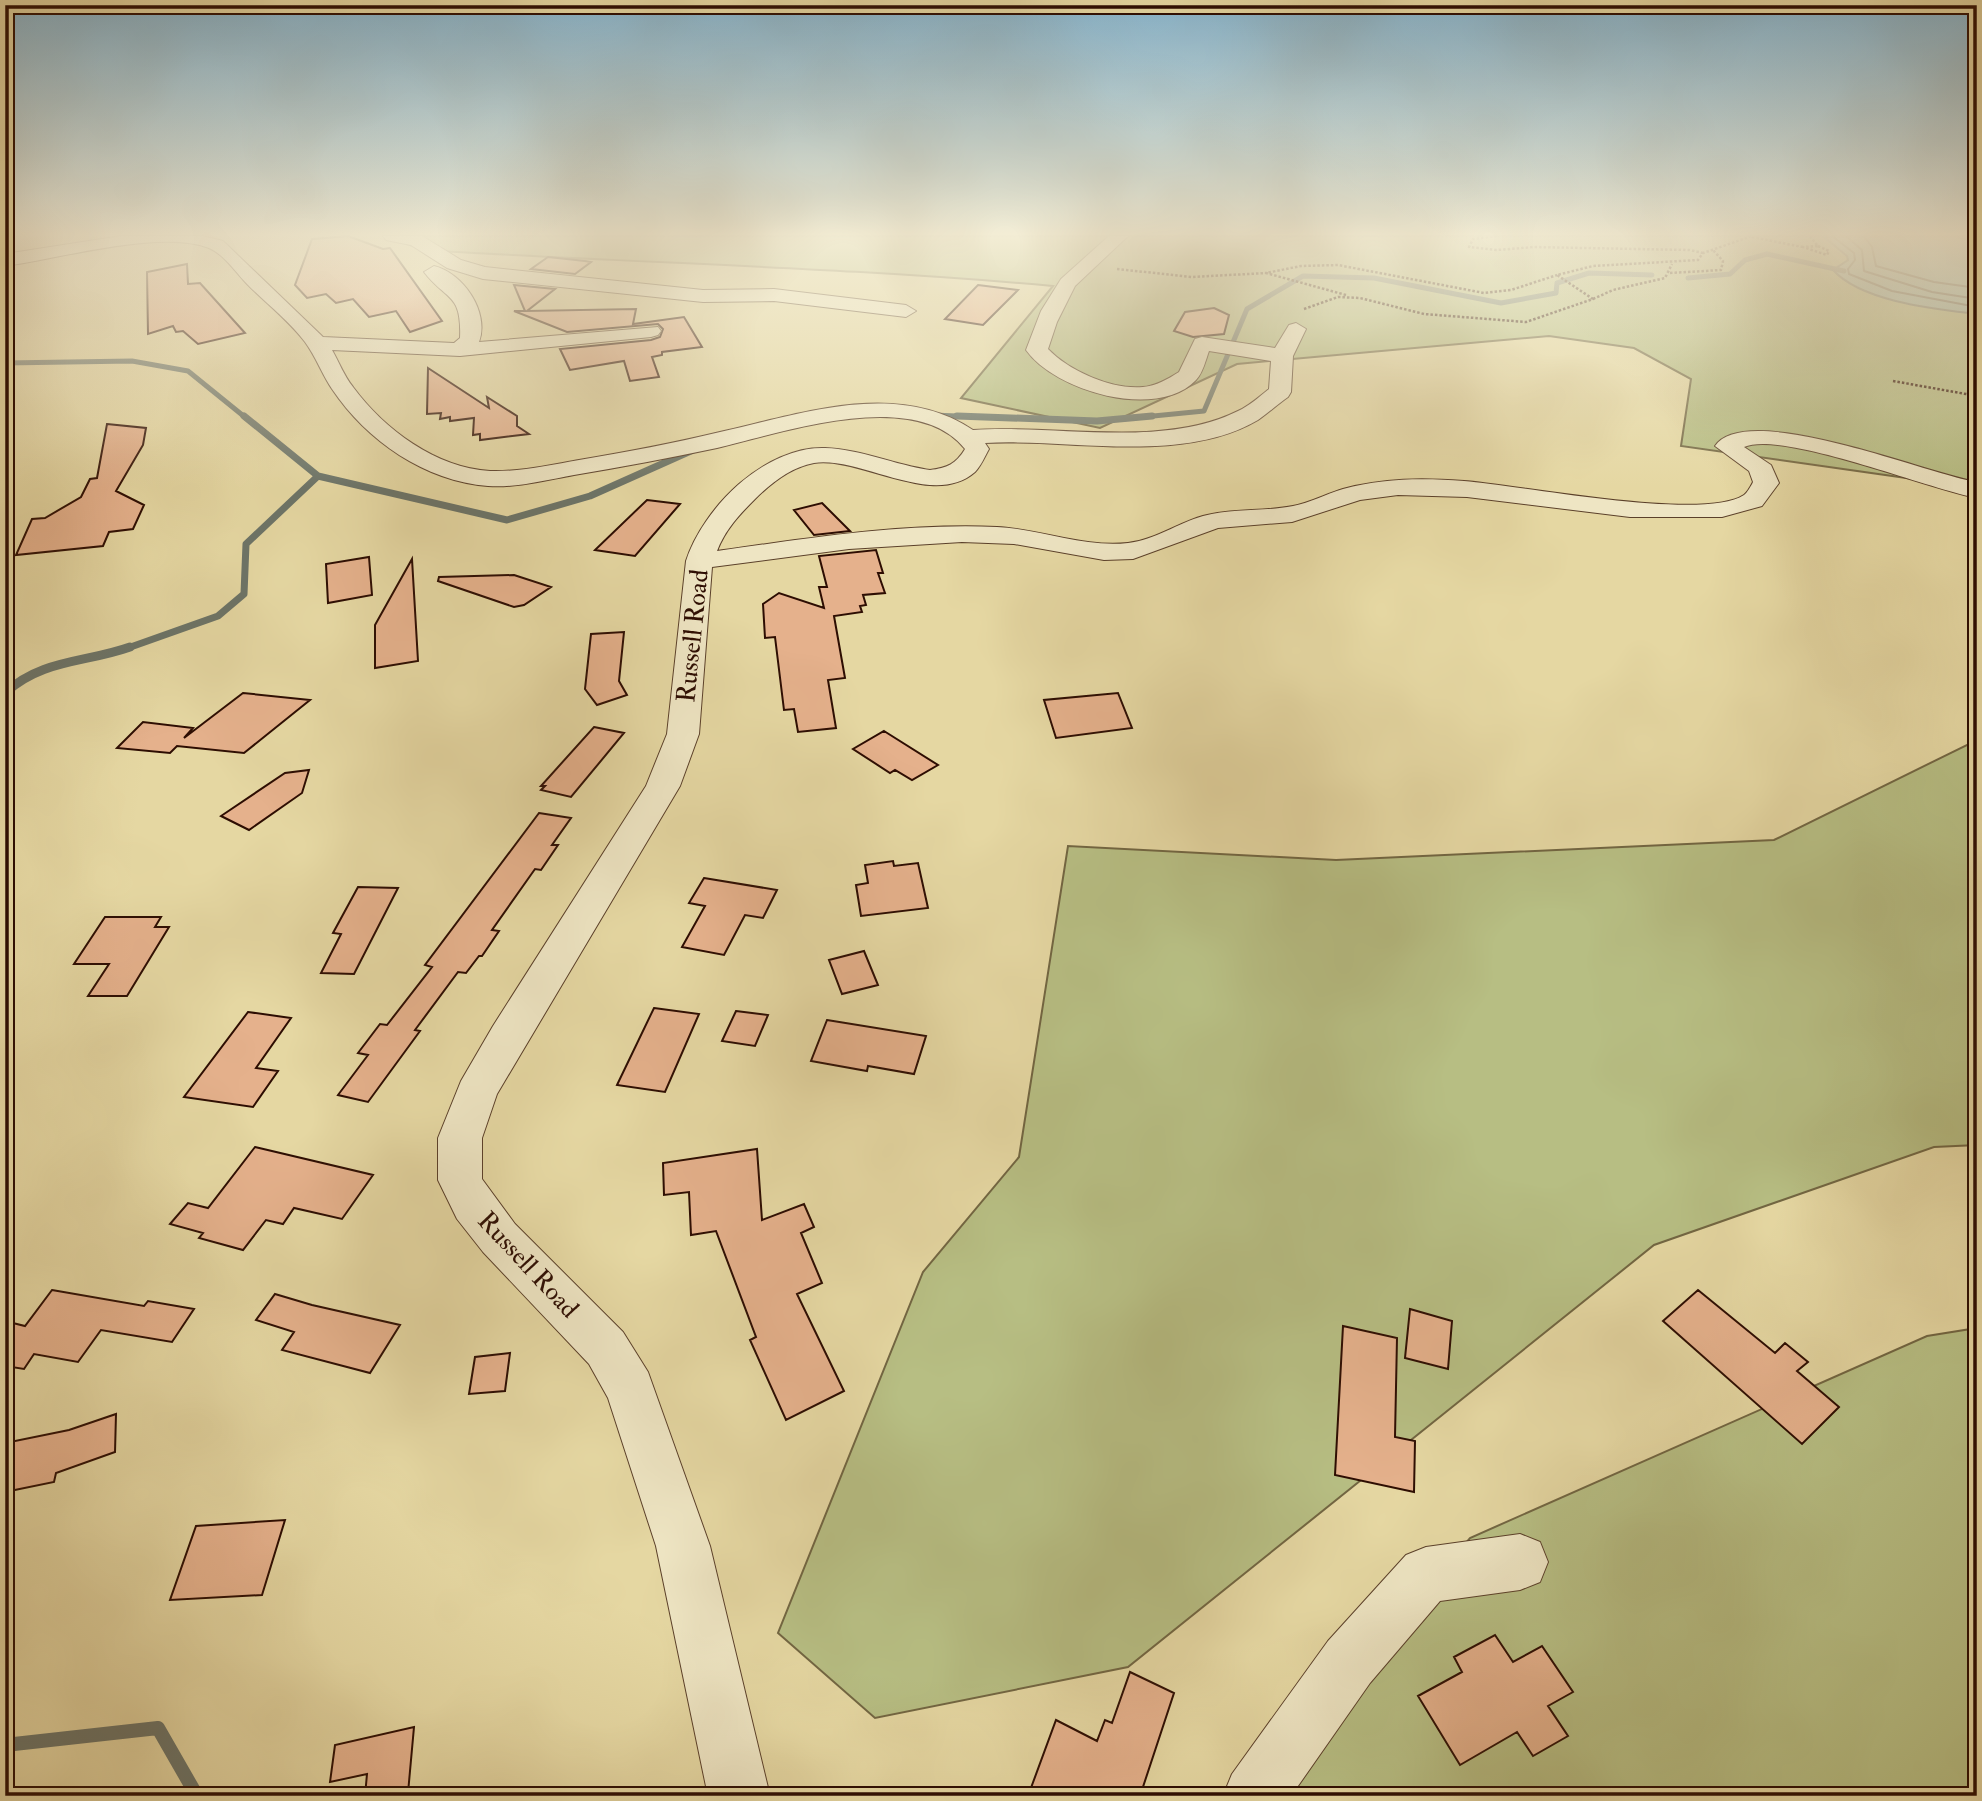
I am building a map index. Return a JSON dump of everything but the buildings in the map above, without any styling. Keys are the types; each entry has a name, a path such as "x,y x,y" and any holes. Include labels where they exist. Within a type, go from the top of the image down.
{"street":[{"path":"297,320 317,343 343,390 387,435 441,466 486,478 615,461 814,416 844,412 879,411 929,417 952,425 971,437 1030,433 1151,439 1191,435 1237,421 1270,402 1280,392 1283,382 1270,355"},
{"path":"460,350 470,339 469,320"},
{"path":"1048,320 1037,350 1044,359 1097,384 1130,394 1144,394 1173,385 1188,376 1202,343 1270,355"},
{"path":"1270,355 1297,329"},
{"path":"317,343 460,350 651,331"},
{"name":"Russell Road","path":"739,1796 683,1546 630,1389 606,1348 499,1238 472,1205 460,1180 460,1139 476,1093 506,1037 663,786 675,758 682,734 701,561 711,534 729,510 753,487 796,459 843,456 910,476 937,476 958,472 972,463 977,449 971,437"},
{"path":"701,561 832,543 943,535 1000,535 1120,552 1146,548 1223,519 1292,514 1362,491 1390,488 1466,489 1656,512 1718,512 1756,498 1764,489 1767,480 1763,470 1727,446 1732,440 1753,437 1812,444 1932,482 1977,491"},
{"path":"1254,1796 1349,1662 1426,1575 1520,1562"}],"path":[{"path":"1297,329 1298,320"},
{"path":"1500,320 1531,320"},
{"path":"1893,381 1977,396"}],"green space":[{"path":"1025,320 1977,320 1977,488 1681,446 1691,379 1634,348 1549,336 1237,364 1100,428 961,398"},
{"path":"1977,740 1977,1145 1934,1147 1654,1245 1128,1667 875,1718 778,1633 923,1272 1019,1157 1068,846 1336,860 1774,840"},
{"path":"1977,1328 1977,1796 1252,1796 1470,1538 1927,1336"}],"waterway":[{"path":"1133,418 1204,411 1242,320"},
{"path":"5,363 132,361 188,371 246,418"},
{"path":"933,415 957,416"},
{"path":"244,416 318,476"},
{"path":"957,416 1097,421 1152,416"},
{"path":"957,416 1005,418"},
{"path":"318,476 507,520 590,496 693,450"},
{"path":"125,649 218,616 244,594 246,544 318,476"},
{"path":"5,693 19,682 49,668 130,647"},
{"path":"5,1745 158,1728 197,1796"}]}
